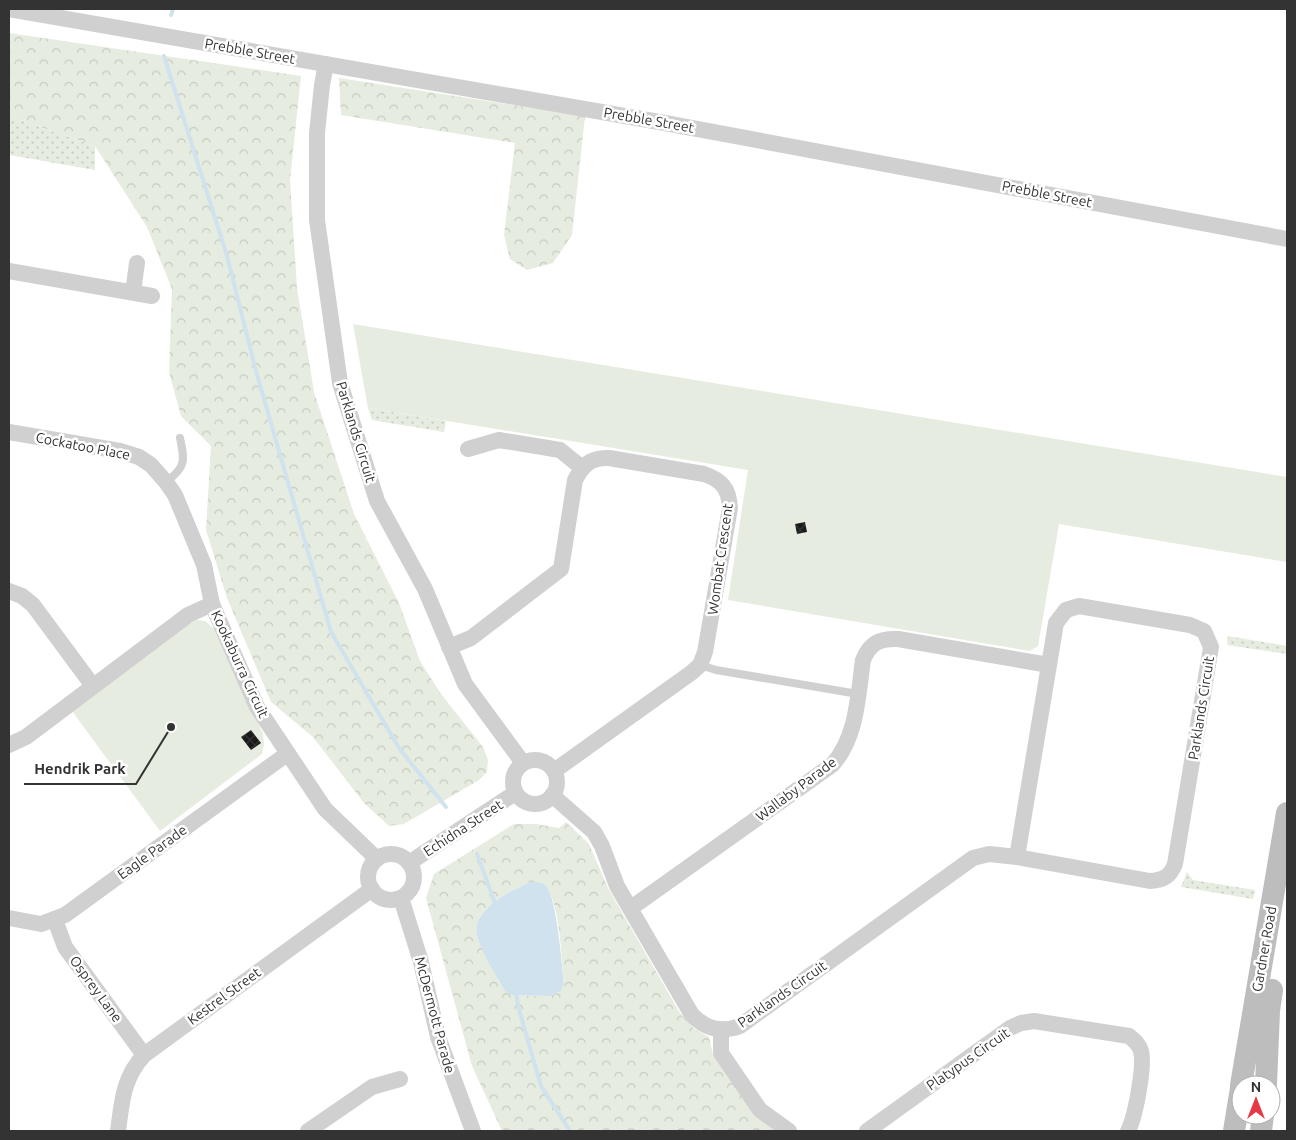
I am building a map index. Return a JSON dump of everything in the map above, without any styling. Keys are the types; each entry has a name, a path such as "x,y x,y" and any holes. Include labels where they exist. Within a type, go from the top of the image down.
{"street":[{"name":"Prebble Street","path":"9,9 675,124 1287,239"},
{"name":"Parklands Circuit","path":"326,64 317,134 317,220 333,348 340,383 377,501 425,589 465,684 523,763"},
{"path":"133,292 137,263"},
{"path":"9,271 152,296"},
{"name":"Cockatoo Place","path":"9,432 126,453 139,457 151,465 175,495 204,565 212,604"},
{"path":"449,647 471,638 561,570 575,480 581,467 560,450 499,440 468,449"},
{"name":"Wombat Crescent","path":"581,467 594,459 609,458 704,474 717,478 726,488 730,508 705,652 700,665"},
{"path":"9,591 22,596 33,605 93,686"},
{"name":"Kookaburra Circuit","path":"9,745 26,736 188,615 212,604 257,707 287,754 325,809 377,860"},
{"name":"Parklands Circuit","path":"552,795 594,832 602,846 616,886 631,908 692,1014 700,1022 721,1030 740,1026 973,858 989,854 1150,881 1162,880 1169,875 1175,864 1211,647 1209,638 1199,627 1073,607 1060,616 1056,623 1017,858"},
{"name":"Wallaby Parade","path":"631,908 832,765 844,752 850,738 867,651 879,640 887,639 1049,665"},
{"path":"554,771 691,674 700,665"},
{"name":"Eagle Parade","path":"9,918 41,924 65,915 287,754"},
{"path":"537,760 550,766 554,771 557,783 552,795 540,803 526,802 516,793 513,786 514,773 523,763 537,760"},
{"name":"Echidna Street","path":"410,864 516,793"},
{"name":"Gardner Road","path":"1243,1075 1287,813"},
{"path":"394,855 410,864 414,874 412,886 400,898 388,900 382,898 372,889 369,883 370,870 377,860 394,855"},
{"name":"Kestrel Street","path":"118,1131 125,1086 132,1068 144,1055 372,889"},
{"name":"McDermott Parade","path":"400,898 421,962 438,1038 473,1131"},
{"name":"Gardner Road","path":"1266,1075 1268,1011 1287,898"},
{"name":"Osprey Lane","path":"55,920 65,947 144,1055"},
{"name":"Platypus Circuit","path":"867,1131 1010,1028 1021,1023 1034,1021 1128,1036 1141,1049 1142,1060 1133,1121 1128,1131"},
{"path":"721,1030 721,1053 760,1110 789,1131"},
{"path":"308,1131 372,1087 400,1079"}],"lane":[{"path":"166,482 182,466 184,456 180,438"},
{"path":"700,665 716,670 858,694"}],"green space":[{"path":"9,33 301,76 290,180 297,288 314,392 354,514 399,603 420,661 441,694 483,747 488,760 487,772 479,780 404,824 389,826 364,803 313,737 271,702 227,598 206,530 211,446 181,416 169,372 172,289 147,227 95,146 9,116"},
{"path":"339,78 585,116 572,235 553,263 527,270 510,259 504,235 515,143 341,115"},
{"path":"9,116 95,146 95,170 9,155"},
{"path":"353,324 1287,477 1287,562 1059,524 1038,646 1030,651 728,600 748,470 368,408"},
{"path":"368,408 446,421 444,432 372,420"},
{"path":"196,620 205,621 218,632 263,734 264,744 262,754 160,831 72,711"},
{"path":"1228,636 1287,646 1287,654 1227,645"},
{"path":"566,822 589,844 609,890 680,1013 693,1028 709,1037 713,1055 756,1115 778,1131 502,1131 472,1066 426,898 434,874 514,824 536,824 559,828","holes":["531,882 546,886 555,907 564,984 561,991 551,996 510,995 501,984 481,945 477,935 477,926 480,917 486,909 514,889"]},
{"path":"1187,872 1193,880 1255,890 1253,899 1181,887"}],"water":[{"path":"531,882 545,885 553,902 556,916 564,984 561,991 551,996 510,995 505,991 485,956 477,935 480,917 486,909 514,889"}],"building":[{"path":"805,522 807,532 797,534 795,524"},
{"path":"251,730 261,743 251,750 241,737"}],"waterway":[{"path":"171,15 173,9"},
{"path":"164,56 227,256 256,371 331,632 399,748 446,807"},
{"path":"477,854 496,906"},
{"path":"516,990 518,1006 541,1086 570,1131"}],"place":[{"name":"Hendrik Park","path":"171,727"}]}
